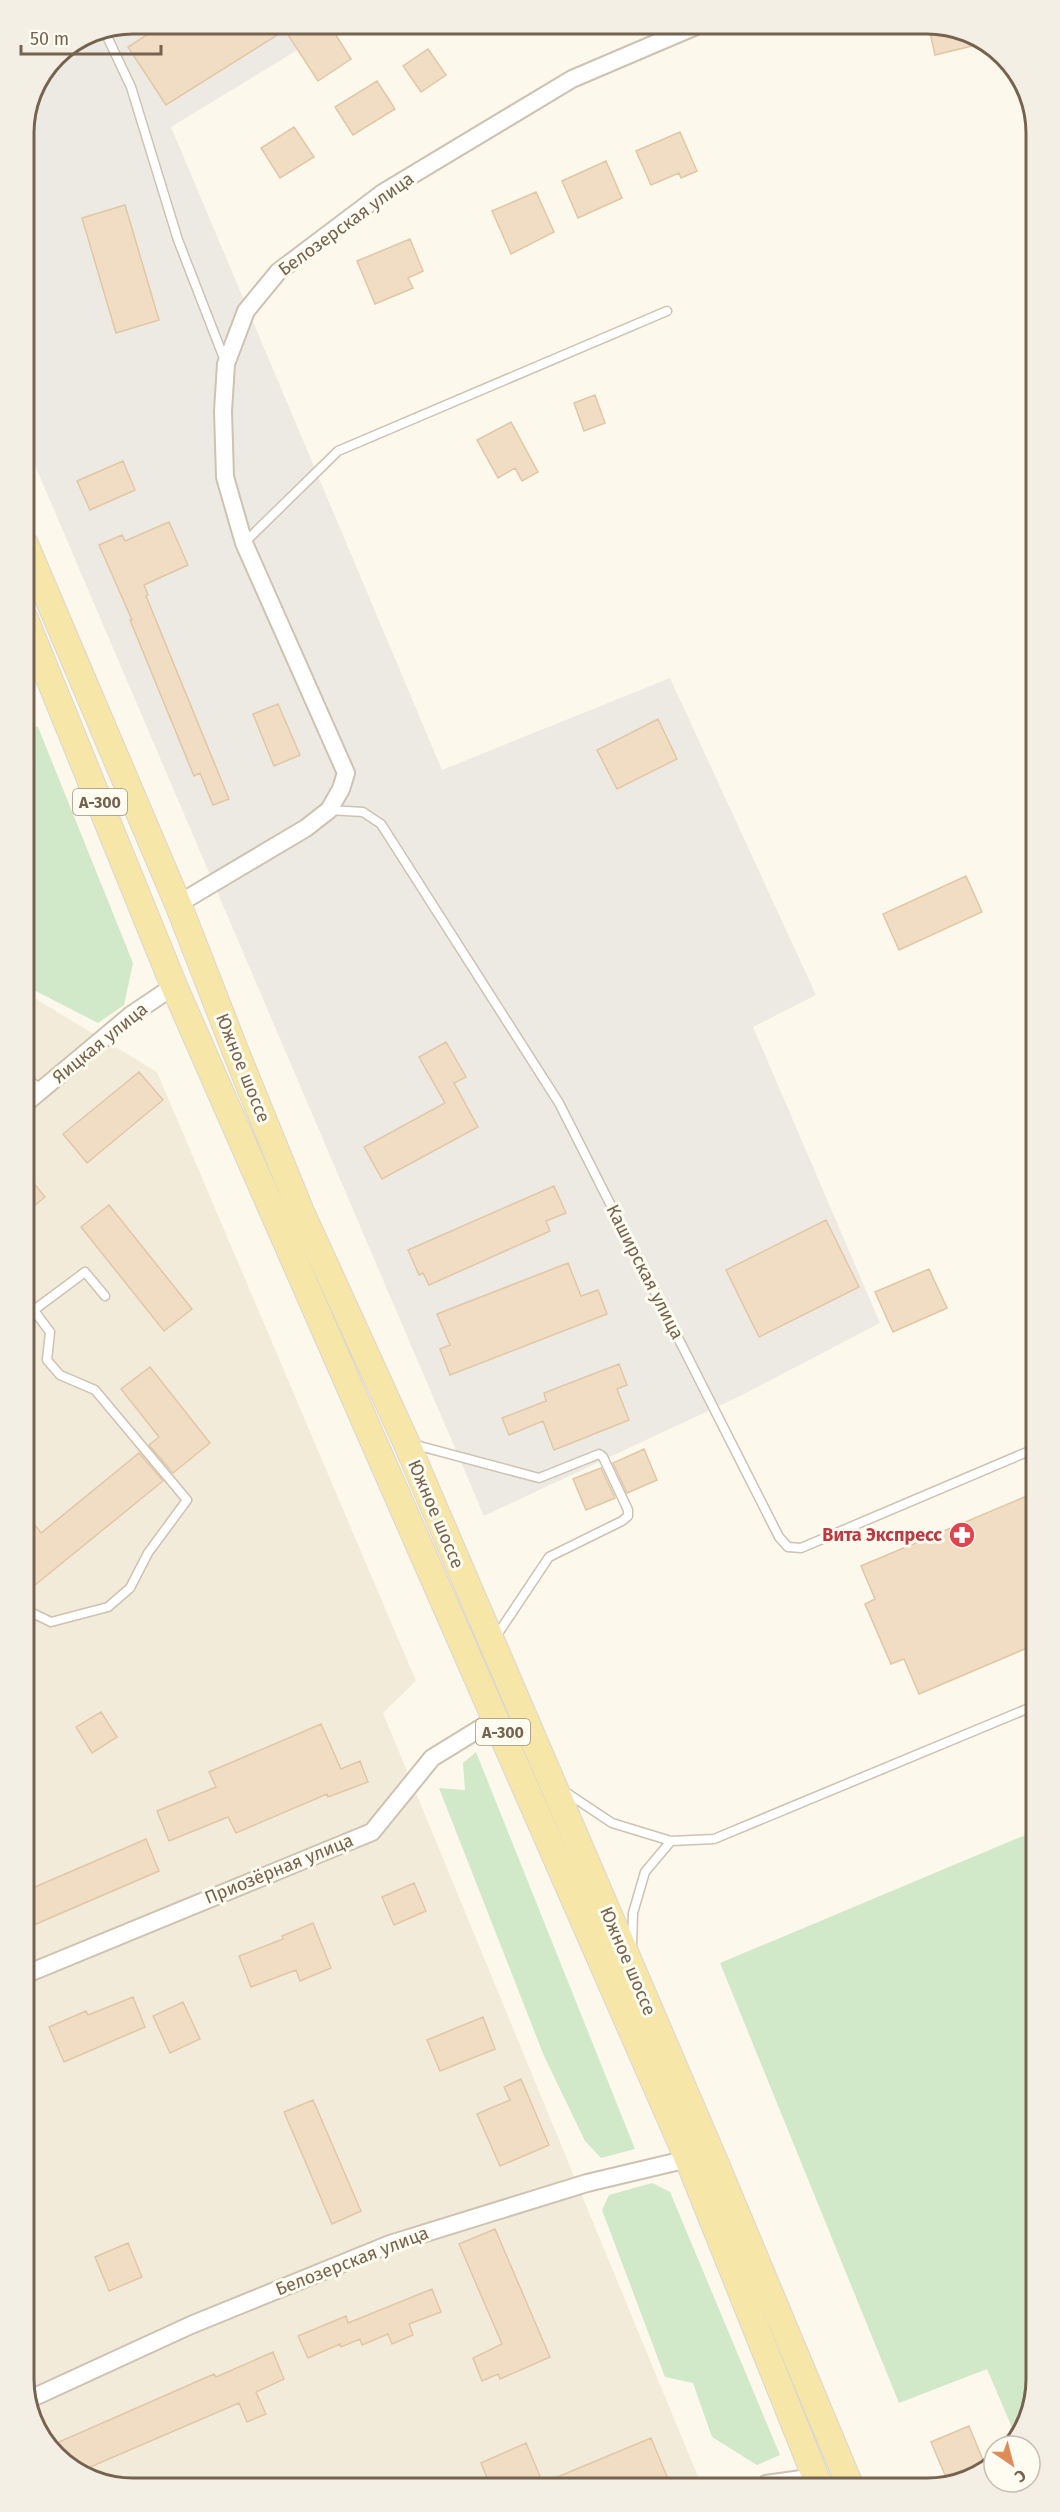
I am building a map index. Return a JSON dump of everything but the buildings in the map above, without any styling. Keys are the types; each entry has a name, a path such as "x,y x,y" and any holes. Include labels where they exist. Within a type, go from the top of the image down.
{"main road":[{"name":"Южное шоссе","path":"35,567 178,904 301,1212 406,1442 847,2478"},
{"name":"Южное шоссе","path":"35,643 174,986 497,1718 688,2159 816,2478"}],"street":[{"name":"Белозерская улица","path":"178,904 306,828 329,810 341,789 346,773 244,543 225,477 223,411 226,364 246,311 278,272 384,192 572,79 676,35"},
{"name":"Яицкая улица","path":"35,1096 131,1015 174,986"},
{"name":"Приозёрная улица","path":"34,1971 372,1832 432,1758 497,1718"},
{"name":"Белозерская улица","path":"36,2396 191,2325 390,2244 587,2183 688,2159"}],"lane":[{"path":"108,38 131,87 178,240 226,364"},
{"path":"244,543 338,452 666,311"},
{"name":"Каширская улица","path":"329,810 363,812 381,824 559,1103 779,1537 788,1547 801,1548 1025,1453"},
{"path":"35,1085 42,1090"},
{"path":"34,1310 85,1272 105,1296"},
{"path":"34,1311 50,1332 47,1360 60,1374 94,1390 187,1500 148,1553 130,1588 108,1607 51,1622 34,1614"},
{"path":"406,1442 539,1478 599,1454 627,1510 628,1516 622,1521 549,1557 491,1643"},
{"path":"550,1782 612,1823 671,1841 714,1839 1025,1710"},
{"path":"632,1970 633,1913 645,1872 671,1841"}],"shaded area":[{"path":"134,34 323,34 171,127 442,770 670,678 816,995 753,1027 880,1323 740,1396 484,1516 35,465 36,114 51,79 64,64 79,51 114,36"},
{"path":"35,998 157,1072 416,1681 383,1713 698,2478 114,2476 90,2467 73,2457 59,2444 45,2422 35,2391 34,2378"}],"green space":[{"path":"35,726 38,727 133,963 124,1005 98,1023 35,990"},
{"path":"476,1752 635,2149 601,2158 585,2141 544,2056 439,1788 465,1790 463,1763"},
{"path":"1025,1835 1025,2391 1018,2416 1012,2427 987,2369 899,2403 720,1963"},
{"path":"652,2183 670,2192 780,2455 757,2465 712,2437 693,2383 665,2377 602,2210 609,2195"}],"place":[{"name":"Вита Экспресс","path":"962,1535"}]}
